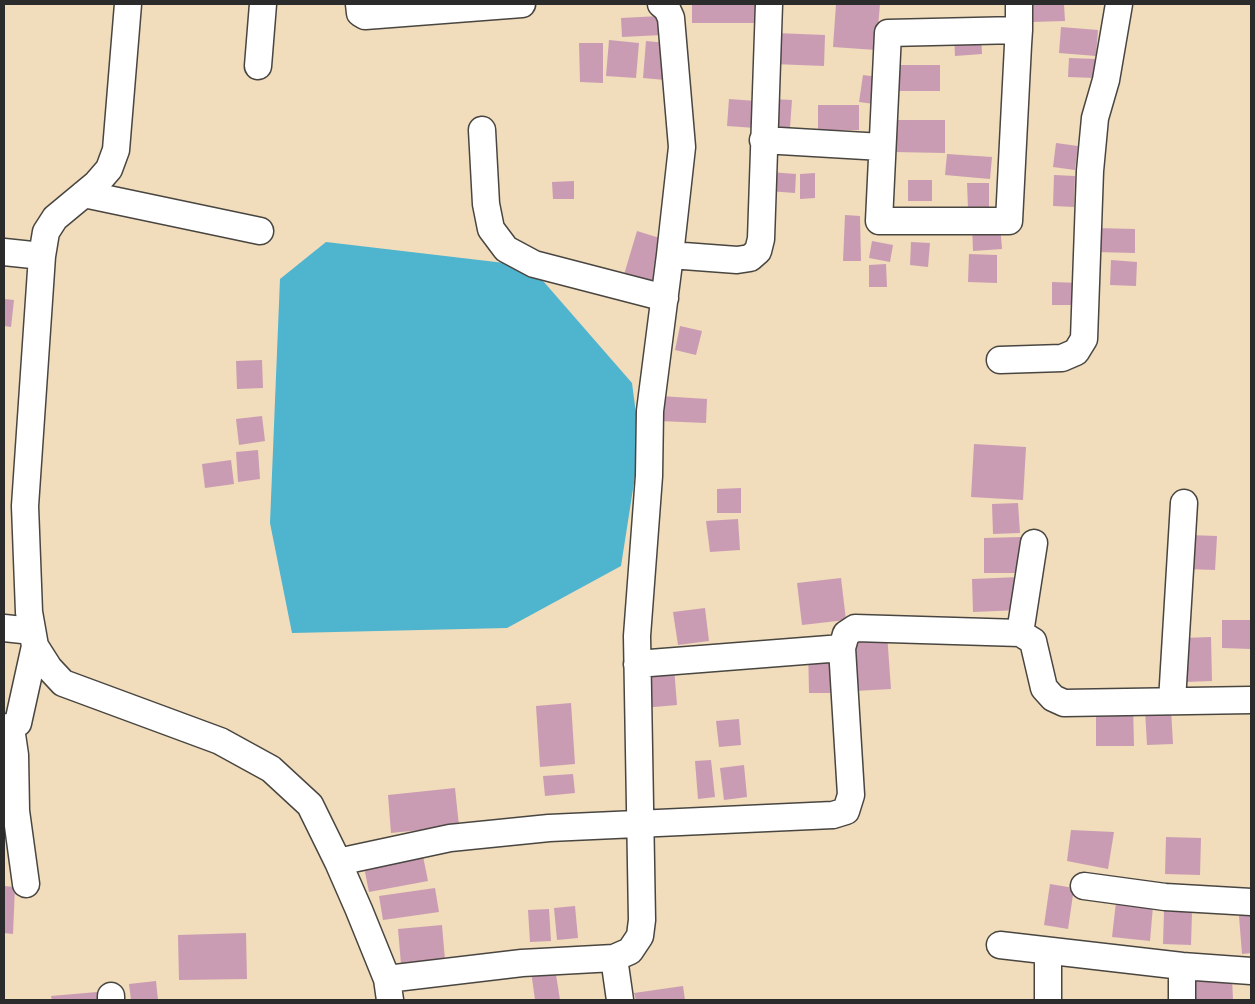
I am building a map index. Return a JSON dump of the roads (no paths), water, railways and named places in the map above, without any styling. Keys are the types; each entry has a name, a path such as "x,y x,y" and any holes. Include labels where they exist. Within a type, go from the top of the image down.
{"street":[{"path":"26,884 16,811 14,756 7,727 18,723 33,639 14,504 42,256 46,232 55,218 84,194 109,169 116,150 128,4"},
{"path":"258,66 263,4"},
{"path":"360,4 360,13 365,16 522,4"},
{"path":"4,628 33,639 49,668 63,683 220,741 271,769 310,805 338,862 388,990 522,963 614,958 630,951 640,936 642,920 637,636 649,476 650,411 682,147 671,18 667,8 661,4"},
{"path":"670,255 737,260 750,258 758,251 769,4"},
{"path":"1019,4 1019,30 1009,221 878,221 888,33 1019,30"},
{"path":"1000,360 1062,358 1076,352 1084,339 1095,118 1106,80 1119,4"},
{"path":"482,130 486,204 491,229 506,249 534,264 664,298"},
{"path":"763,140 882,147"},
{"path":"84,194 260,231"},
{"path":"4,252 42,256"},
{"path":"1172,702 1184,503"},
{"path":"1020,633 1034,544"},
{"path":"338,862 450,838 549,828 639,822 834,815 846,811 851,795 842,648 846,634 855,628 1020,633 1034,641 1044,688 1053,698 1064,702 1251,700"},
{"path":"637,664 842,648"},
{"path":"1084,886 1165,897 1251,902"},
{"path":"1000,945 1182,966 1251,970"},
{"path":"1048,951 1048,1000"},
{"path":"614,958 620,1000"},
{"path":"1182,966 1182,1000"}],"water":[{"path":"326,242 530,266 632,383 640,444 621,566 507,628 292,633 270,523 280,279"}]}
